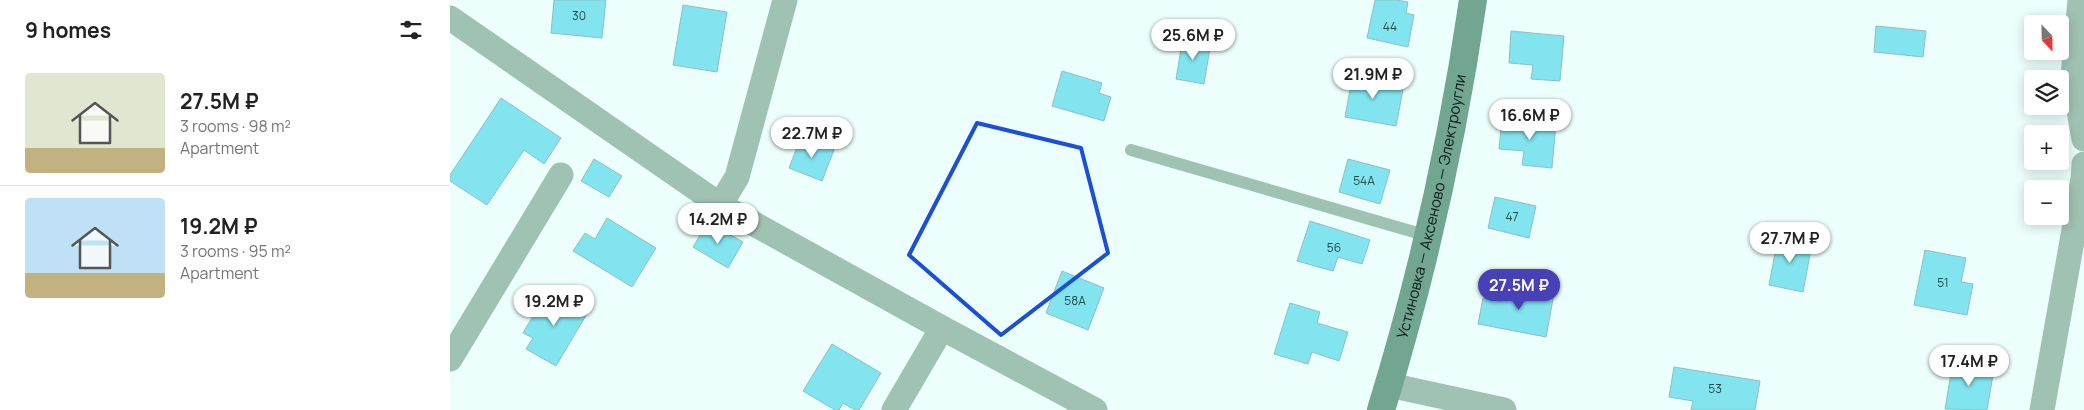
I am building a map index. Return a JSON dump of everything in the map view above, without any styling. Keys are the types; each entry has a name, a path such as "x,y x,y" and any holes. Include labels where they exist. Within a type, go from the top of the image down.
{"main road":[{"name":"Устиновка — Аксеново — Электроугли","path":"1385,397 1404,334 1428,236 1445,157 1472,0"}],"street":[{"path":"720,205 737,177 785,0"},
{"path":"2080,0 2073,76 2084,139"},
{"path":"450,18 720,205 1095,410"},
{"path":"2042,410 2083,179 2084,164"},
{"path":"450,359 561,175"},
{"path":"894,410 942,328"},
{"path":"1385,397 1504,410"}],"lane":[{"path":"1132,150 1428,236"}],"highlighted area":[{"path":"977,123 1081,148 1108,253 1001,335 909,255"}],"building":[{"path":"554,0 606,0 602,38 551,33"},
{"path":"1375,0 1408,2 1406,13 1414,15 1408,47 1367,38"},
{"path":"683,5 727,12 717,72 673,65"},
{"path":"1876,26 1926,31 1923,57 1874,52"},
{"path":"1511,31 1564,36 1560,81 1531,79 1533,65 1509,63"},
{"path":"1183,37 1211,42 1204,84 1176,79"},
{"path":"1354,68 1377,72 1374,85 1403,90 1396,126 1345,117"},
{"path":"1062,71 1102,83 1099,93 1111,97 1104,121 1052,106"},
{"path":"501,98 561,138 544,164 524,150 487,205 450,181 450,175"},
{"path":"1502,118 1556,123 1552,168 1522,165 1524,151 1499,149"},
{"path":"801,137 834,150 822,181 789,168"},
{"path":"594,159 622,176 609,197 581,181"},
{"path":"1348,159 1390,170 1380,204 1339,192"},
{"path":"1495,197 1536,206 1529,238 1488,228"},
{"path":"607,218 656,248 632,287 573,251 585,233 595,239"},
{"path":"1310,221 1370,240 1362,264 1338,257 1333,271 1297,261"},
{"path":"708,222 743,242 728,268 693,247"},
{"path":"1778,237 1812,244 1803,292 1769,285"},
{"path":"1925,250 1966,258 1961,282 1973,284 1967,315 1914,305"},
{"path":"1062,271 1104,288 1088,330 1046,313"},
{"path":"1505,284 1554,294 1546,337 1478,324 1483,298 1502,302"},
{"path":"549,289 588,312 556,366 526,349 533,338 523,333"},
{"path":"1290,303 1320,312 1317,323 1348,332 1339,361 1312,352 1308,364 1274,354"},
{"path":"832,344 881,373 859,410 855,410 843,403 839,410 835,410 803,391"},
{"path":"1953,362 1994,369 1987,410 1945,409"},
{"path":"1674,367 1760,381 1755,410 1691,410 1693,401 1669,397"}]}
